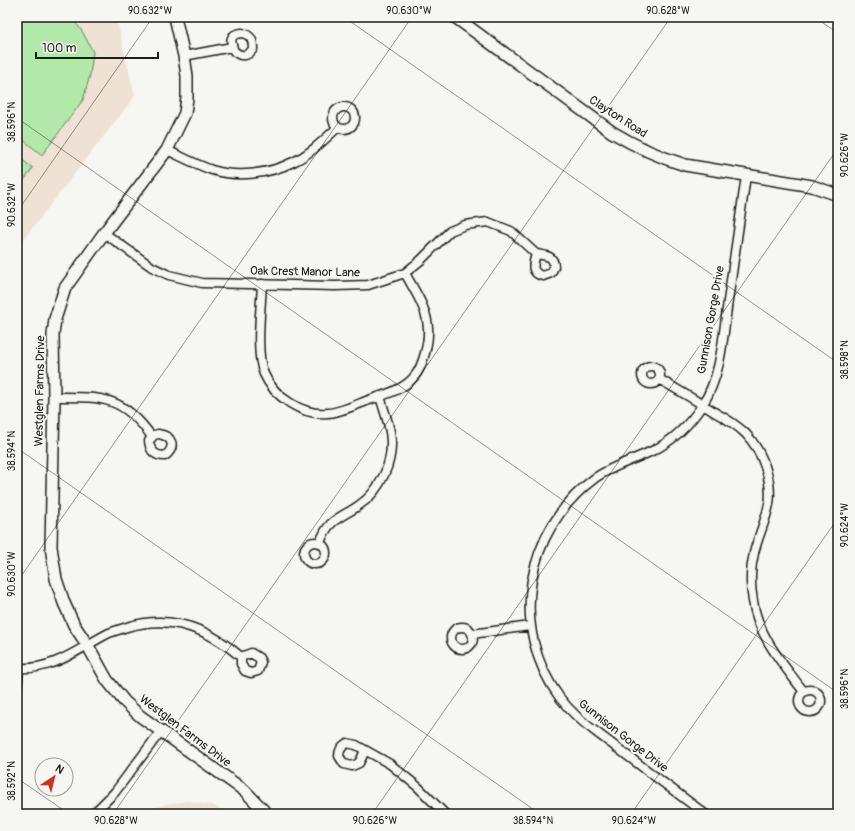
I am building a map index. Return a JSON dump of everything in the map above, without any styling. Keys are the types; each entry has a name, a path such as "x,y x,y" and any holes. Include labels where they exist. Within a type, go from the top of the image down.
{"street":[{"name":"Westglen Farms Drive","path":"175,17 187,76 187,98 185,112 167,150 104,233 66,288 55,319 53,335 54,396 51,547 56,579 64,603 74,625 88,646 107,680 140,716 245,791 266,814"},
{"name":"Clayton Road","path":"455,17 612,132 655,155 685,165 812,186 838,195"},
{"path":"184,56 232,47"},
{"path":"167,150 213,170 237,174 261,173 293,162 318,145 337,128"},
{"name":"Gunnison Gorge Drive","path":"705,814 596,732 568,708 546,675 539,659 530,626 530,586 537,558 544,539 566,506 582,489 596,477 667,443 691,421 702,404 712,385 720,354 746,176"},
{"name":"Oak Crest Manor Lane","path":"104,233 137,258 152,267 169,275 202,283 335,286 368,285 405,273 450,232 465,225 488,222 512,231 536,254"},
{"path":"262,284 260,357 264,375 272,387 284,399 298,408 329,414 380,396 408,383 414,378 424,358 428,329 426,314 405,273"},
{"path":"659,379 702,404 746,434 757,449 764,464 769,485 769,502 752,561 750,579 753,602 755,613 763,633 771,647 804,692"},
{"path":"54,396 94,397 111,401 126,409 152,437"},
{"path":"320,543 323,533 329,526 339,516 358,506 373,493 382,479 391,447 390,432 380,396"},
{"path":"17,690 18,668 41,666 58,662 110,632 134,625 152,622 172,622 191,626 222,642 241,657"},
{"path":"472,634 530,626"},
{"path":"93,814 115,792 161,731"},
{"path":"365,751 359,763 356,765 348,766 344,764 339,756 341,748 347,743 356,745 390,764 418,787 445,814"}],"shaded area":[{"path":"17,17 116,17 135,96 17,248"},
{"path":"188,801 211,805 232,814 141,814 166,804"}],"green space":[{"path":"17,17 71,17 82,31 93,52 90,75 83,100 42,155 17,135"},
{"path":"17,156 33,168 17,190"}]}
